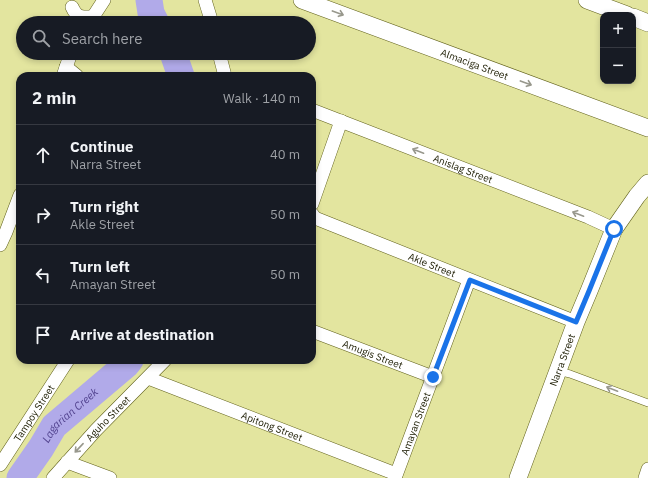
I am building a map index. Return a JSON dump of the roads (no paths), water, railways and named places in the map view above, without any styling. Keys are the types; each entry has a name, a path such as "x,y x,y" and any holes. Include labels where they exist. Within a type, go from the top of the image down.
{"street":[{"path":"93,16 104,0"},
{"path":"205,0 210,16"},
{"name":"Almaciga Street","path":"302,0 648,128"},
{"path":"587,0 619,12"},
{"path":"72,4 75,14 79,16"},
{"path":"72,4 73,16"},
{"path":"636,18 648,23"},
{"path":"65,71 69,60"},
{"path":"221,60 224,72"},
{"name":"Anislag Street","path":"316,112 614,229"},
{"path":"316,193 341,121"},
{"name":"Narra Street","path":"518,478 576,322 614,229 648,183"},
{"path":"0,245 16,206"},
{"name":"Akle Street","path":"316,218 576,322"},
{"name":"Amayan Street","path":"395,476 470,280"},
{"name":"Amugis Street","path":"316,333 433,377"},
{"name":"Tampoy Street","path":"0,465 65,364"},
{"name":"Aguho Street","path":"52,478 96,430 161,364"},
{"name":"Apitong Street","path":"148,378 395,476"},
{"path":"67,462 110,478"},
{"path":"645,478 648,469"}],"lane":[{"path":"558,370 648,403"}],"waterway":[{"name":"Lagarian Creek","path":"149,0 152,16"},
{"name":"Lagarian Creek","path":"175,60 180,72"},
{"name":"Lagarian Creek","path":"20,478 54,426 127,364"}]}
